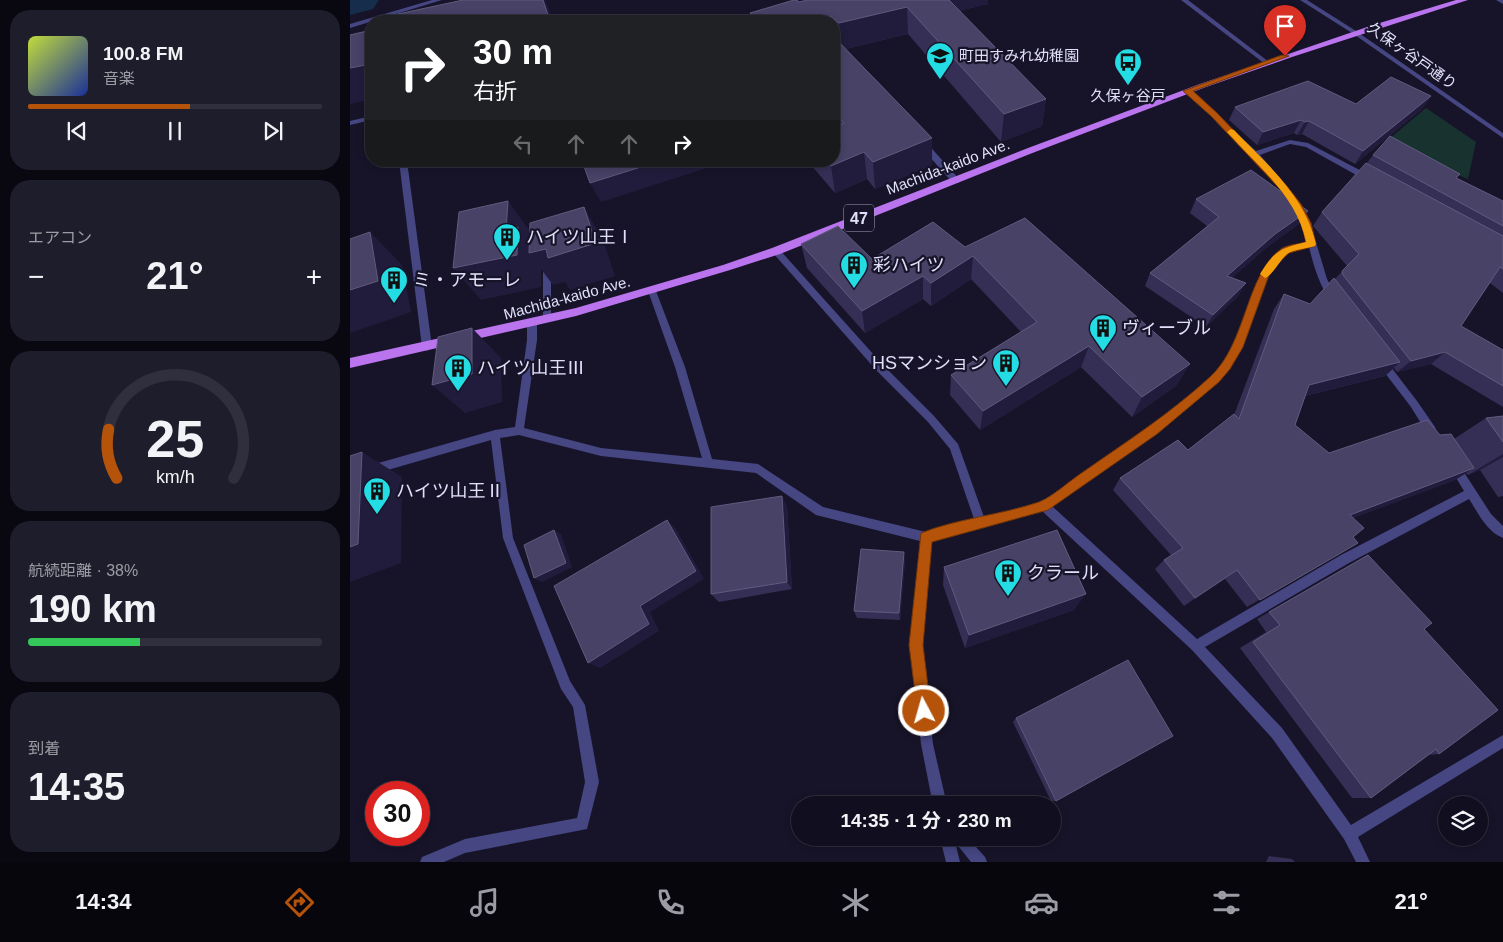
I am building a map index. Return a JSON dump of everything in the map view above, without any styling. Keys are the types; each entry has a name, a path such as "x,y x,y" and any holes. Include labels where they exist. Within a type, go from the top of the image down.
{"main road":[{"name":"Machida-kaido Ave.","path":"350,363 532,323 652,291 776,251 1187,91 1354,32 1464,0"}],"street":[{"path":"390,15 439,0"},
{"path":"1184,0 1267,63"},
{"name":"久保ヶ谷戸通り","path":"1303,0 1354,32 1503,136"},
{"path":"1499,0 1503,2"},
{"path":"350,26 365,22"},
{"path":"1187,91 1254,155 1298,207 1306,223 1321,278 1339,306"},
{"path":"350,123 365,119"},
{"path":"919,140 956,180"},
{"path":"1254,155 1290,142 1308,145 1376,182"},
{"path":"404,167 427,347"},
{"path":"350,476 495,434 520,431 601,452 708,462 758,469 820,511 926,537 1044,506 1152,431 1216,379 1238,347 1265,274 1274,261 1286,250 1311,244"},
{"path":"776,251 880,368 932,419 954,447 981,523"},
{"path":"547,257 547,319"},
{"path":"652,291 680,367 708,462"},
{"path":"520,431 532,340 532,323"},
{"path":"1374,351 1414,404 1435,437"},
{"path":"427,862 465,846 582,824 592,782 579,704 566,686 508,538 495,434"},
{"path":"1451,461 1487,518 1503,533"},
{"path":"1196,646 1345,559 1472,493"},
{"path":"1044,506 1196,646 1276,732 1349,834 1363,862"},
{"path":"926,537 916,645 927,744 938,796"},
{"path":"1349,834 1503,741"},
{"path":"949,846 952,862"},
{"path":"967,846 980,862"}],"green space":[{"path":"1426,108 1476,142 1468,179 1383,144"}],"building":[{"path":"463,0 543,0 548,15 398,15"},
{"path":"794,0 799,2 807,0 949,0 1046,99 1004,114 907,7 840,23 840,15 752,15 750,13"},
{"path":"365,31 365,65 350,68 350,35"},
{"path":"840,43 932,138 873,162 864,152 840,162 840,125 844,123 840,119"},
{"path":"1391,77 1431,96 1363,151 1309,121 1301,120 1263,132 1235,107 1308,81 1356,104"},
{"path":"1390,136 1460,174 1456,178 1503,201 1503,226 1373,155"},
{"path":"1366,163 1503,236 1503,269 1500,267 1461,326 1503,350 1503,386 1445,352 1411,361 1343,275 1342,271 1359,254 1322,212"},
{"path":"584,167 641,167 590,183"},
{"path":"1251,170 1308,211 1275,234 1227,276 1246,283 1213,315 1150,273 1219,217 1196,199"},
{"path":"508,201 506,231 518,227 517,255 453,268 459,212"},
{"path":"584,207 596,243 548,258 546,249 529,253 530,223"},
{"path":"1025,218 1190,364 1142,397 1089,346 983,411 951,375 1037,322 973,256 931,283 923,276 862,311 801,244 838,226 872,259 933,222 965,247"},
{"path":"370,232 378,281 350,290 350,239"},
{"path":"1334,278 1400,362 1309,385 1295,425 1329,453 1427,420 1440,435 1451,434 1474,468 1350,515 1364,528 1353,537 1358,543 1260,600 1237,570 1195,598 1164,560 1183,548 1120,478 1178,440 1188,450 1234,414 1239,419 1284,294 1310,304"},
{"path":"472,328 472,374 432,385 438,337"},
{"path":"1503,416 1503,442 1486,418"},
{"path":"362,452 358,544 350,547 350,456"},
{"path":"782,496 787,582 711,594 711,507"},
{"path":"667,520 696,571 640,606 649,624 588,663 554,586"},
{"path":"554,530 566,563 534,578 524,545"},
{"name":"クラール","path":"1057,530 1086,594 969,635 944,567"},
{"path":"861,549 904,552 899,613 854,611"},
{"path":"1368,555 1432,623 1424,629 1498,710 1439,754 1436,749 1371,798 1253,642 1280,625 1269,612"},
{"path":"1128,660 1173,736 1061,798 1061,796 1054,796 1016,718"}],"waterway":[{"path":"350,2 358,0"}],"slow traffic":[{"path":"1231,132 1283,187 1298,207 1306,223 1309,235 1311,244 1286,250 1274,261 1265,274"}],"place":[{"name":"町田すみれ幼稚園","path":"940,80"},
{"name":"久保ヶ谷戸","path":"1128,86"},
{"name":"ハイツ山王Ⅰ","path":"507,261"},
{"name":"彩ハイツ","path":"854,289"},
{"name":"ミ・アモーレ","path":"394,304"},
{"name":"ヴィーブル","path":"1103,352"},
{"name":"HSマンション","path":"1006,387"},
{"name":"ハイツ山王Ⅲ","path":"458,392"},
{"name":"ハイツ山王Ⅱ","path":"377,515"},
{"name":"クラール","path":"1008,597"}],"route":[{"path":"924,711 916,645 926,537 1044,506 1152,431 1216,379 1226,366 1238,347 1258,288 1274,261 1286,250 1311,244 1306,223 1298,207 1283,187 1254,155 1187,91 1285,56"}]}
